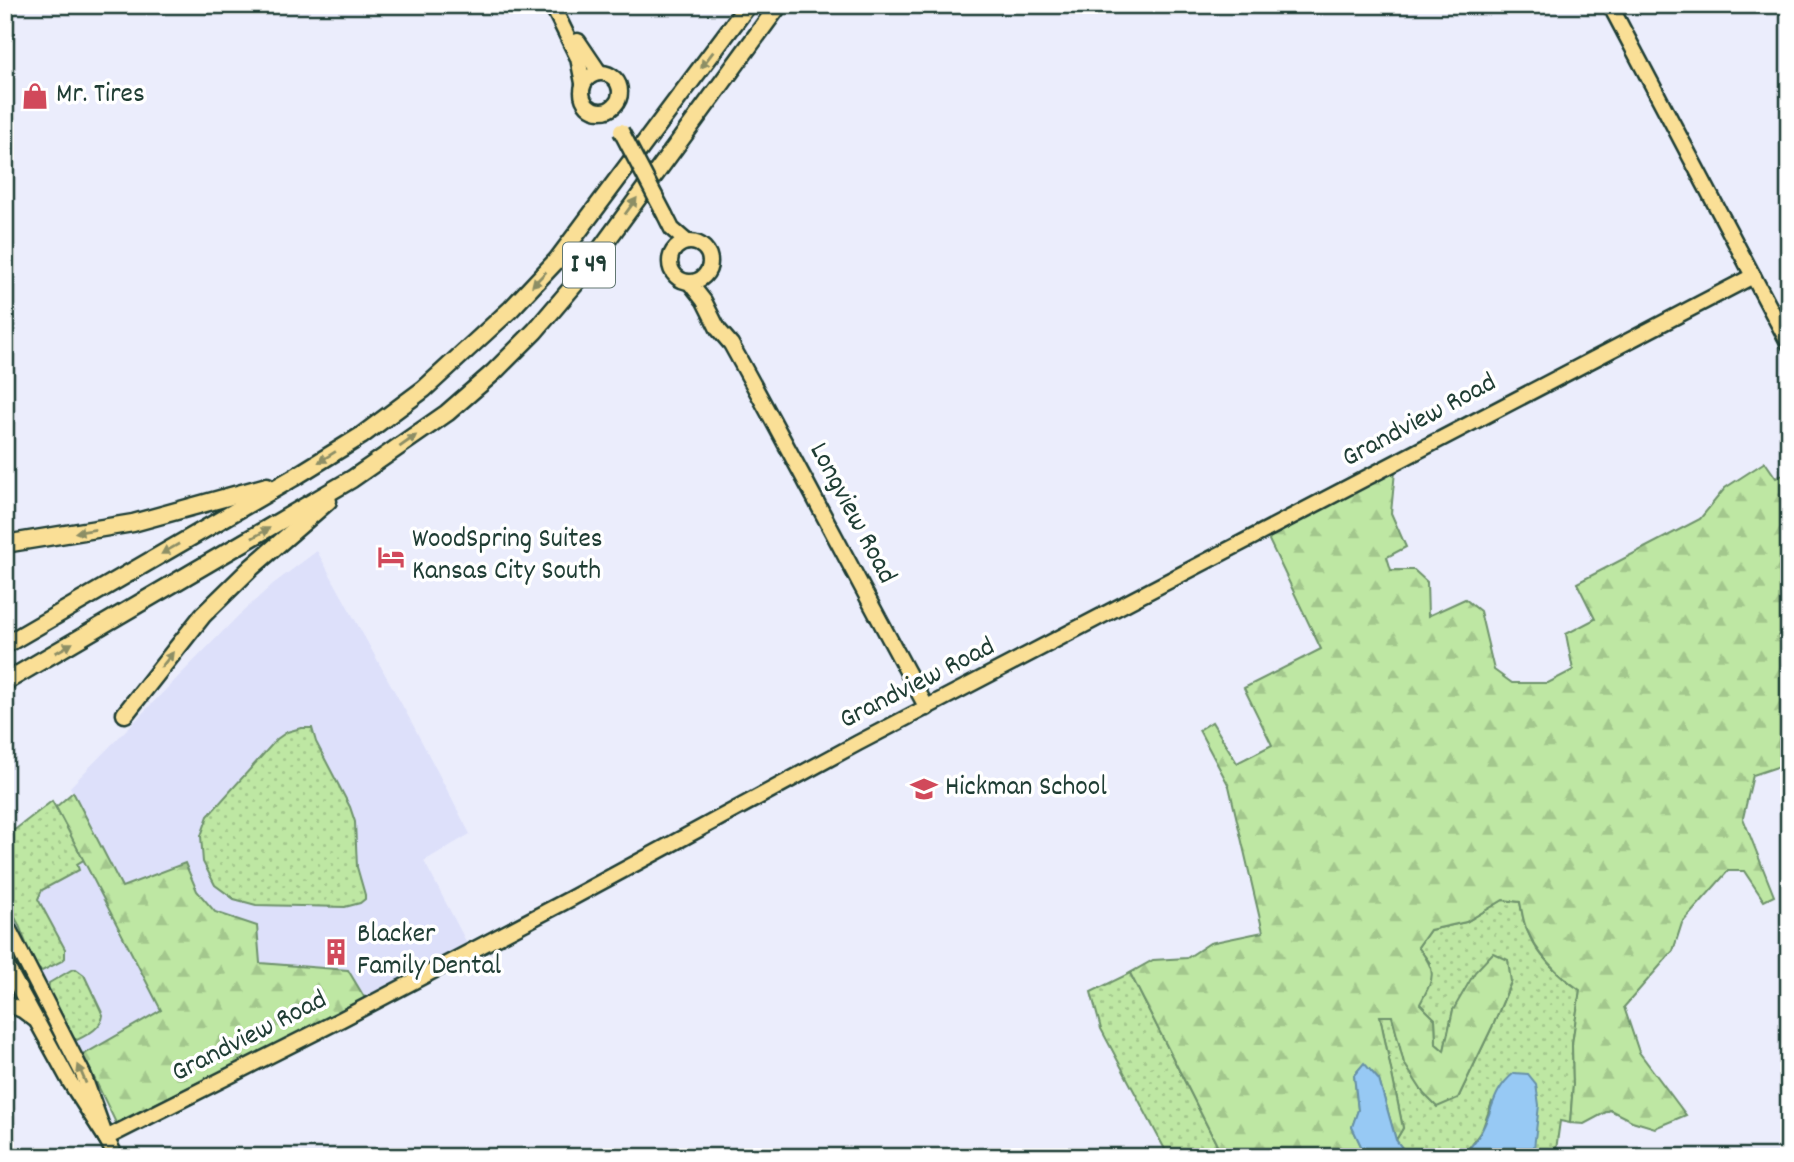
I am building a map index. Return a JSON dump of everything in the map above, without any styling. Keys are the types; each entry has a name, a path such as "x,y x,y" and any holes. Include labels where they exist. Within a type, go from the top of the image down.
{"highway":[{"name":"I 49","path":"5,645 293,478 361,436 424,389 465,353 557,260 748,5"},
{"name":"I 49","path":"5,682 352,479 447,413 494,372 535,331 575,284 779,5"},
{"path":"5,544 133,523 293,478"},
{"path":"125,714 203,615 352,479"}],"main road":[{"path":"552,5 578,58 583,83"},
{"path":"560,5 577,39 599,72"},
{"path":"1610,5 1789,344"},
{"path":"619,99 611,108 593,110 584,102 581,89 583,83 587,77 599,72 616,80 620,92 619,99 616,113 619,127 681,245"},
{"path":"599,111 619,127"},
{"path":"694,243 706,250 710,262 706,274 690,283 677,278 670,267 671,254 681,245 694,243"},
{"name":"Longview Road","path":"706,274 710,296 727,325 731,344"},
{"name":"Grandview Road","path":"106,1138 342,1019 858,743 1753,276"},
{"name":"Longview Road","path":"690,283 704,301 718,329 731,344 927,708"},
{"path":"5,922 83,1074 106,1138"},
{"path":"6,966 70,1082 116,1157"},
{"path":"6,966 23,980 38,985"},
{"path":"20,990 48,1004"},
{"path":"5,1003 35,1019"}],"shaded area":[{"path":"317,551 470,834 424,861 469,947 366,1000 348,970 260,963 257,926 215,912 197,891 185,863 122,888 70,787 238,616 273,584"},
{"path":"56,807 161,1010 83,1055 5,903 5,846"}],"green space":[{"path":"1765,462 1776,478 1789,472 1789,763 1753,775 1743,818 1774,896 1764,901 1744,871 1728,871 1682,923 1673,951 1624,1007 1639,1052 1686,1115 1655,1128 1610,1110 1584,1124 1570,1123 1572,1044 1580,990 1564,978 1537,948 1526,927 1520,902 1503,900 1466,922 1430,930 1418,947 1429,963 1432,975 1420,1004 1435,1019 1436,1044 1444,1051 1453,1010 1475,972 1493,953 1508,960 1511,982 1458,1098 1437,1107 1424,1094 1404,1063 1392,1016 1380,1016 1403,1128 1396,1140 1379,1080 1364,1064 1354,1075 1358,1110 1352,1127 1364,1157 1223,1157 1130,973 1153,960 1187,958 1210,943 1263,932 1229,786 1199,730 1212,722 1237,763 1272,745 1244,688 1321,649 1268,538 1395,471 1391,513 1406,547 1387,557 1391,570 1414,570 1427,582 1428,616 1465,599 1480,611 1494,670 1512,683 1548,683 1573,670 1566,634 1595,619 1577,583 1700,519 1725,488"},
{"path":"312,728 316,742 350,807 355,822 357,867 365,895 365,899 360,903 345,907 256,905 234,899 215,885 203,862 201,836 208,816 277,739 287,732"},
{"path":"73,792 122,887 185,863 197,891 215,912 257,926 260,963 348,970 366,1000 116,1123 83,1055 161,1010 56,807"},
{"path":"52,801 67,828 71,829 85,859 77,864 79,870 42,890 38,899 65,949 65,958 62,961 42,971 36,968 18,923 5,900 5,835"},
{"path":"1503,900 1520,902 1526,927 1536,948 1556,971 1580,990 1572,1044 1570,1123 1560,1121 1555,1157 1533,1157 1534,1152 1492,1102 1482,1130 1462,1157 1409,1157 1396,1140 1403,1128 1380,1016 1392,1015 1404,1063 1458,1098 1511,982 1453,1010 1444,1051 1436,1044 1435,1019 1419,1004 1430,963 1418,947 1430,930 1466,922"},
{"path":"73,969 84,975 103,1015 97,1027 77,1040 71,1037 48,991 49,983"},
{"path":"1130,973 1223,1157 1169,1157 1101,1029 1091,992"}],"water":[{"path":"1364,1063 1379,1080 1396,1140 1409,1157 1364,1157 1352,1127 1358,1110 1354,1075"},
{"path":"1514,1073 1528,1074 1536,1084 1539,1105 1533,1157 1462,1157 1480,1134 1501,1086"}],"place":[{"name":"Mr. Tires","path":"35,96"},
{"name":"WoodSpring Suites Kansas City South","path":"391,557"},
{"name":"Hickman School","path":"924,789"},
{"name":"Blacker Family Dental","path":"336,952"}]}
